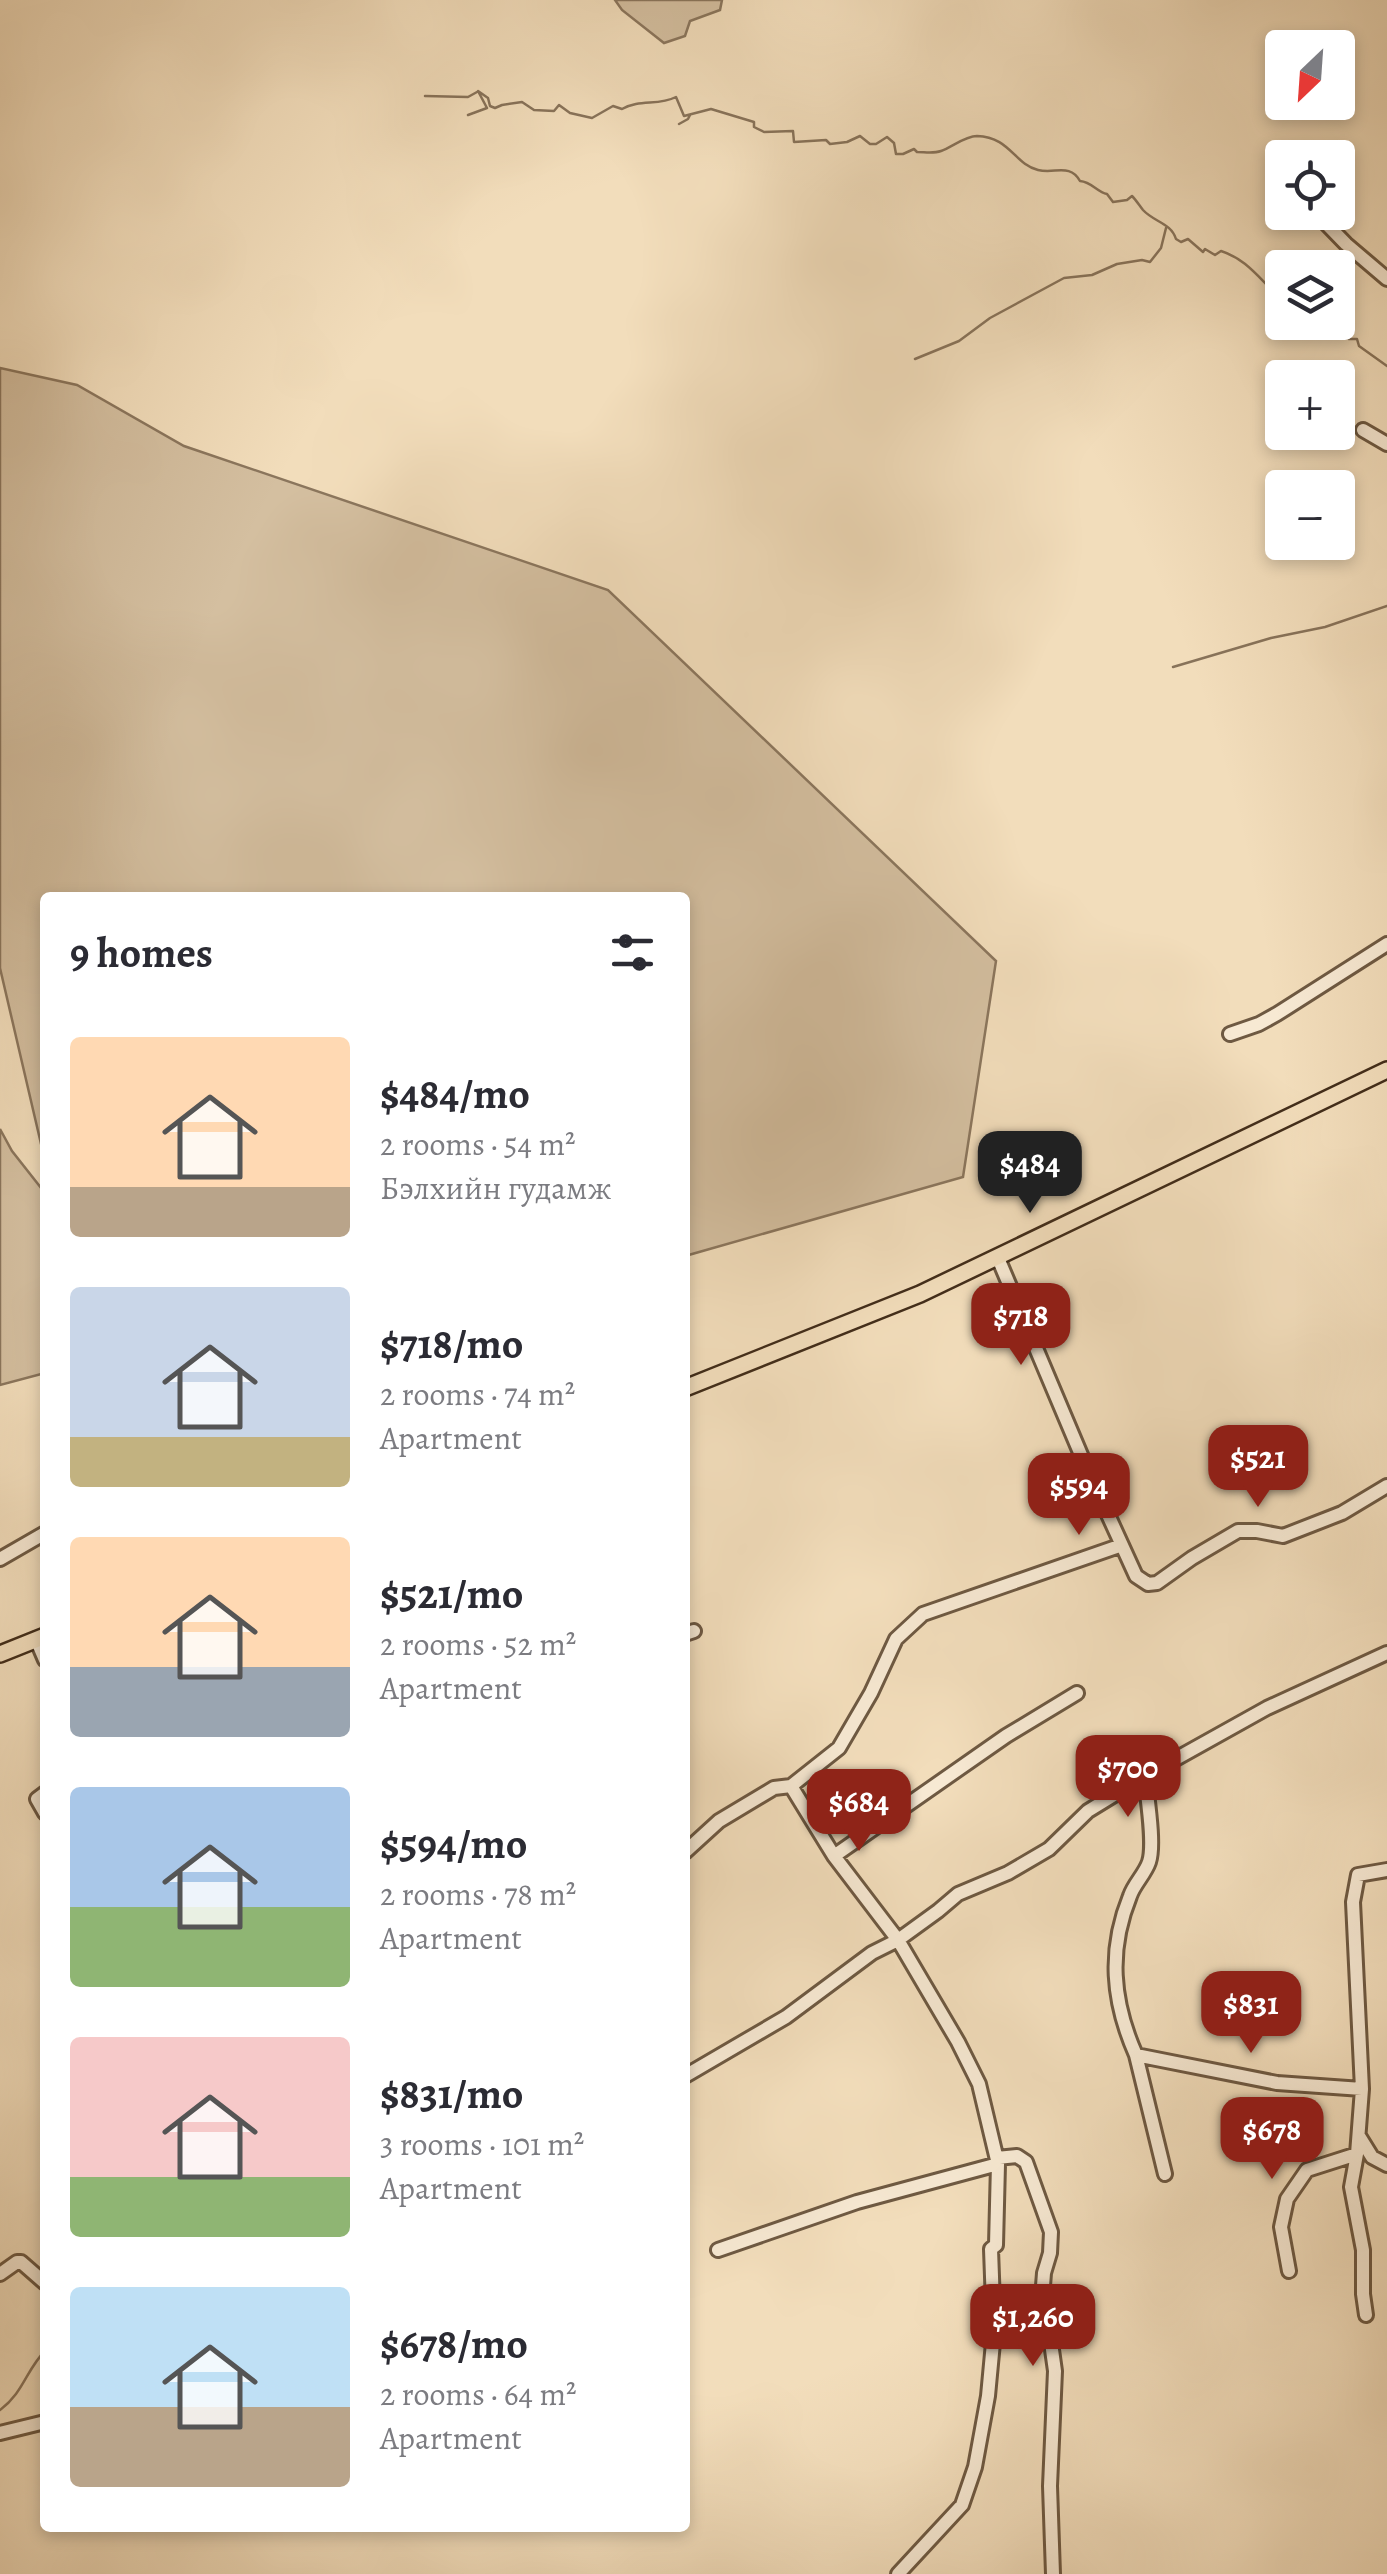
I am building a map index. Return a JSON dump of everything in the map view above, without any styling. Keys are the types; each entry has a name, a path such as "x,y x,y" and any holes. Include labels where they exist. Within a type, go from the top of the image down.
{"main road":[{"path":"690,1386 920,1294 1387,1070"},
{"path":"0,1654 40,1638"}],"street":[{"path":"1332,230 1387,278"},
{"path":"1363,430 1387,444"},
{"path":"1230,1034 1277,1014 1387,944"},
{"path":"998,1258 1136,1576 1148,1584 1157,1584 1238,1531 1283,1536 1342,1513 1387,1486"},
{"path":"0,1559 40,1536"},
{"path":"690,1847 719,1821 774,1788 791,1786 840,1748 896,1639 924,1614 1122,1545"},
{"path":"690,2073 786,2017 958,1894 1008,1873 1049,1849 1088,1811 1145,1776 1267,1708 1387,1653"},
{"path":"834,1856 992,1746 1077,1693"},
{"path":"1145,1776 1149,1862 1128,1899 1116,1940 1114,1968 1165,2174"},
{"path":"791,1786 834,1856 898,1940 958,2042 979,2084 998,2161 996,2245 992,2249 994,2332 975,2467 962,2506 898,2574"},
{"path":"1366,2315 1363,2250 1351,2187 1362,2089 1352,1902 1358,1875 1387,1870"},
{"path":"1136,2054 1277,2083 1362,2089"},
{"path":"1358,2136 1372,2156 1387,2165"},
{"path":"1289,2271 1282,2227 1287,2198 1307,2170 1357,2154"},
{"path":"718,2250 857,2202 998,2161 1017,2156 1026,2162 1051,2232 1043,2286 1055,2371 1050,2486 1053,2574"},
{"path":"0,2274 21,2262 40,2279"},
{"path":"0,2432 40,2423"}],"shaded area":[{"path":"615,0 722,0 720,10 690,21 685,36 664,43"},
{"path":"0,368 77,385 184,446 608,590 996,961 963,1177 690,1255 690,892 40,892 40,1140 0,968"},
{"path":"0,1129 40,1187 40,1374 0,1385"}],"waterway":[{"path":"468,115 487,108 478,91 495,108 522,102 534,110 554,111 559,105 570,113 592,118 613,106 622,109 676,97 684,116 711,109 754,122 754,127 764,132 793,131 794,142 826,140 830,144 860,136 876,144 887,137 894,143 896,154 903,154 914,149 938,152 968,138 988,138 1030,167 1072,172 1113,202 1132,196 1176,239 1188,239 1203,252 1205,249 1215,255 1221,251 1231,255 1265,283"},
{"path":"425,96 468,97 477,92"},
{"path":"679,124 690,115"},
{"path":"915,359 959,341 990,318 1064,278 1092,275 1117,264 1150,262 1161,248 1166,228"},
{"path":"1355,339 1387,366"},
{"path":"1173,667 1271,638 1325,627 1387,606"},
{"path":"0,2410 40,2357"}]}
